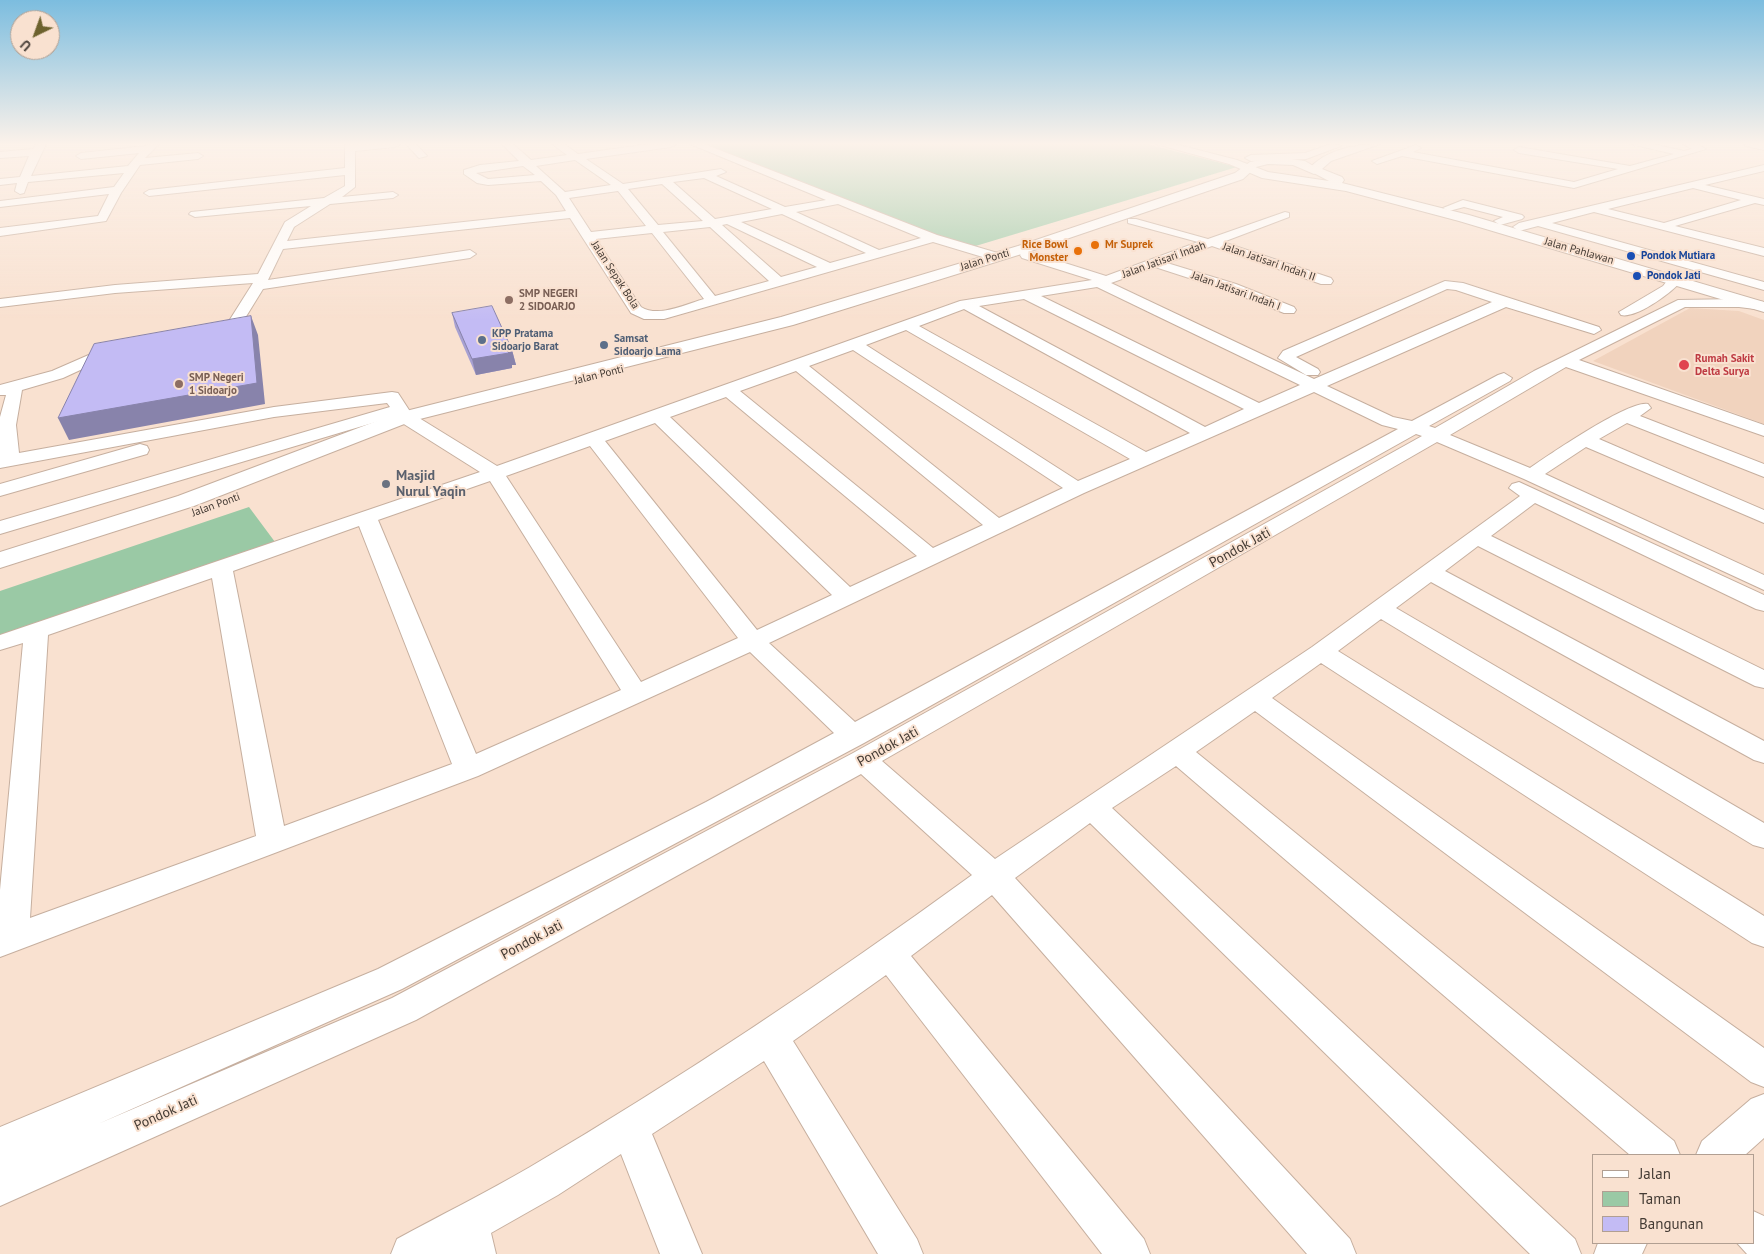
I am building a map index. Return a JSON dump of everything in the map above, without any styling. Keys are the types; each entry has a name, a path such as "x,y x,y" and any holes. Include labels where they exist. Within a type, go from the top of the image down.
{"main road":[{"name":"Jalan Ponti","path":"0,580 76,556 255,491 408,417 568,383 738,341 1027,251 1165,203"},
{"name":"Jalan Ponti","path":"1066,238 1132,221 1187,203"},
{"path":"1364,203 1666,288"},
{"name":"Jalan Pahlawan","path":"1404,203 1666,288"},
{"name":"Jalan Pahlawan","path":"1427,203 1763,296"},
{"name":"Jalan Ponti","path":"0,560 186,501 408,417 787,321 996,257 1027,251"}],"street":[{"path":"0,204 13,203"},
{"path":"0,224 17,203"},
{"path":"91,229 102,219 102,206 106,203"},
{"path":"195,214 303,203"},
{"path":"197,331 234,325 260,282 289,225 323,203"},
{"name":"Jalan Sepak Bola","path":"566,203 590,236 636,310 644,314 664,315 713,302"},
{"path":"633,203 713,302 933,238"},
{"path":"690,203 780,282"},
{"path":"766,203 878,254"},
{"path":"590,236 713,223 830,203"},
{"path":"842,203 933,238 996,257"},
{"path":"1519,227 1622,203"},
{"path":"1675,226 1759,203"},
{"path":"1600,208 1764,248"},
{"path":"1600,208 1764,252"},
{"path":"278,246 574,214"},
{"name":"Jalan Jatisari Indah","path":"0,643 594,439 964,304 1102,282 1155,263 1207,241 1285,215"},
{"path":"0,232 102,219"},
{"path":"730,220 830,268"},
{"name":"Jalan Jatisari Indah II","path":"1132,221 1207,241 1326,281"},
{"path":"1538,222 1735,278 1763,296"},
{"path":"969,249 1002,244 1027,251 1102,282 1532,485 1764,583"},
{"path":"0,303 115,289 260,282 470,254"},
{"name":"Jalan Jatisari Indah I","path":"1155,263 1231,287 1289,310"},
{"path":"1712,282 1764,270"},
{"path":"1415,431 1319,383 1286,358 1289,354 1445,285 1458,286 1594,330"},
{"name":"Pondok Jati","path":"0,1186 404,1009 737,830 858,748 1666,288 1739,303 1763,296"},
{"name":"Pondok Jati","path":"1415,431 1565,361 1666,288"},
{"path":"1026,295 1257,409"},
{"path":"36,630 6,941 468,769 753,641 1077,489 1504,302"},
{"path":"964,304 1205,434"},
{"path":"908,326 1146,460"},
{"path":"7,389 43,380 75,369 127,344"},
{"path":"854,344 1077,489"},
{"path":"1565,361 1764,431"},
{"path":"797,364 997,526"},
{"path":"7,389 14,394 7,424 6,461 274,412 392,397 408,417 495,473 635,693"},
{"path":"728,390 931,557"},
{"path":"412,1254 471,1239 630,1128 770,1037 889,954 994,876 1092,807 1255,698 1381,609 1476,537 1532,485 1585,440 1665,395"},
{"path":"657,415 846,596"},
{"path":"0,528 408,417"},
{"path":"1628,417 1764,471"},
{"path":"0,490 168,443 197,426"},
{"path":"594,439 753,641 858,748 994,876 1335,1254"},
{"path":"1585,440 1764,517"},
{"path":"1532,485 1764,604"},
{"path":"366,517 468,769"},
{"path":"1476,537 1764,680"},
{"path":"221,568 272,843"},
{"path":"1431,572 1764,753"},
{"path":"1381,609 1764,838"},
{"path":"1321,652 1764,932"},
{"path":"1255,698 1764,1070"},
{"name":"Pondok Jati","path":"0,1147 390,979 716,810 858,748"},
{"path":"1176,752 1659,1154"},
{"path":"1092,807 1560,1254"},
{"path":"716,810 737,830"},
{"path":"889,954 1129,1254"},
{"path":"770,1037 902,1254"},
{"path":"1717,1154 1764,1112"},
{"path":"630,1128 681,1254"},
{"path":"1754,1233 1764,1241"},
{"path":"1615,1254 1625,1244"}],"shaded area":[{"name":"Rumah Sakit Delta Surya","path":"1690,308 1739,311 1764,320 1764,424 1593,361"}],"green space":[{"path":"849,203 1119,203 969,248"},
{"path":"249,507 275,542 0,639 0,591"}],"building":[{"path":"492,306 512,350 506,350 509,353 472,359 452,313"},
{"name":"SMP Negeri 1 Sidoarjo","path":"251,316 257,383 58,418 94,344"}],"place":[{"name":"Mr Suprek","path":"1095,245"},
{"name":"Rice Bowl Monster","path":"1078,251"},
{"name":"Pondok Mutiara","path":"1631,256"},
{"name":"Pondok Jati","path":"1637,276"},
{"name":"SMP NEGERI 2 SIDOARJO","path":"509,300"},
{"name":"KPP Pratama Sidoarjo Barat","path":"482,340"},
{"name":"Samsat Sidoarjo Lama","path":"604,345"},
{"name":"Rumah Sakit Delta Surya","path":"1684,365"},
{"name":"SMP Negeri 1 Sidoarjo","path":"179,384"},
{"name":"Masjid Nurul Yaqin","path":"386,484"}]}
